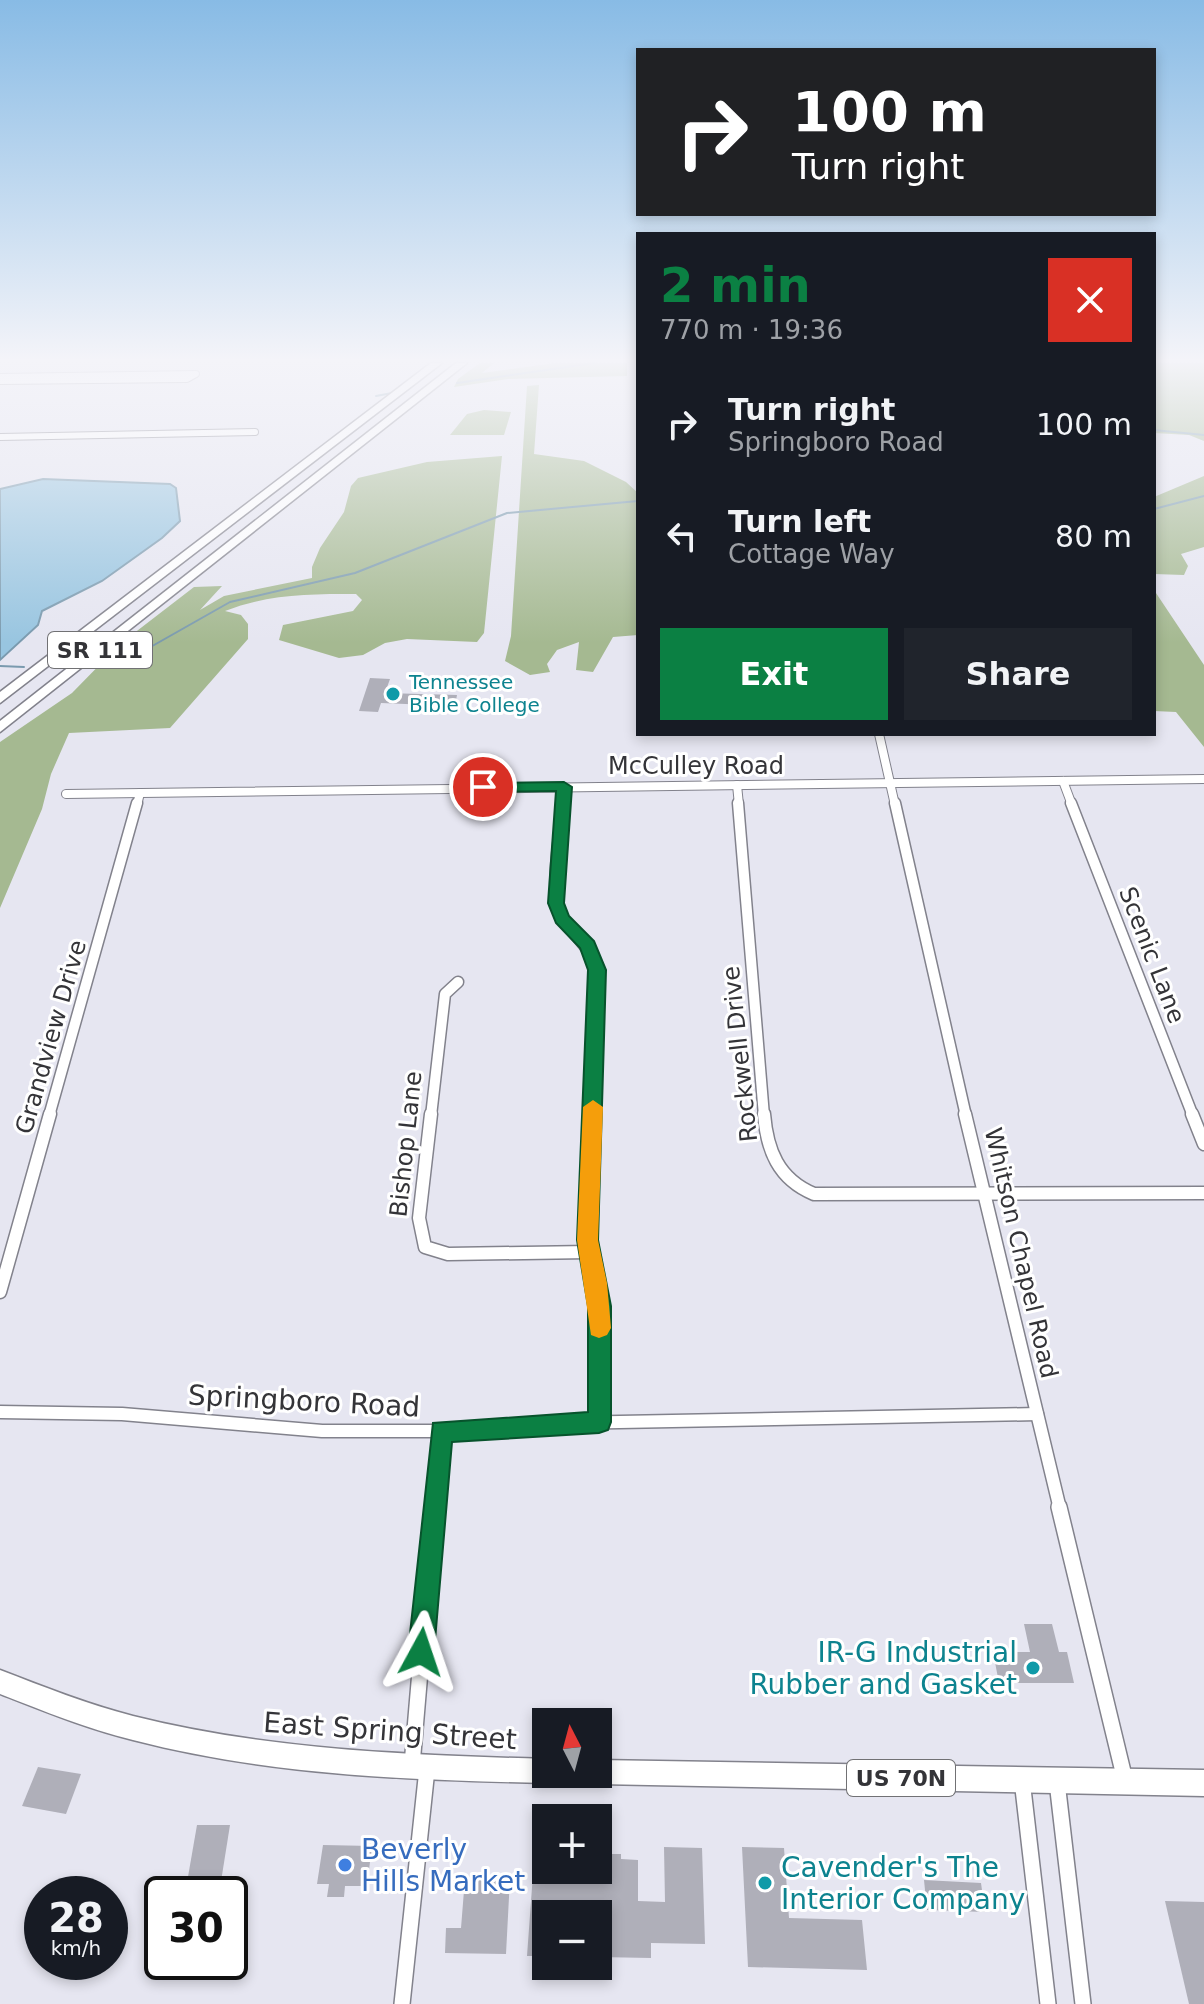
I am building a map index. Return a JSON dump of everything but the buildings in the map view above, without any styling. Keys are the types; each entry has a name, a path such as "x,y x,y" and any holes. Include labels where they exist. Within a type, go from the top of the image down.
{"highway":[{"name":"SR 111","path":"0,699 315,457"},
{"name":"SR 111","path":"0,728 344,457"}],"main road":[{"name":"East Spring Street","path":"0,1682 45,1700 163,1735 289,1758 419,1768 532,1771"},
{"name":"US 70N","path":"612,1772 1204,1783"}],"street":[{"name":"Whitson Chapel Road","path":"879,736 984,1195 1126,1782"},
{"name":"McCulley Road","path":"66,794 1204,779"},
{"name":"Scenic Lane","path":"1063,781 1204,1144"},
{"name":"Rockwell Drive","path":"737,785 766,1140 776,1166 791,1186 814,1194 1204,1193"},
{"path":"564,787 556,903 562,919 588,945 597,970 589,1252 599,1306 599,1422"},
{"name":"Grandview Drive","path":"0,1292 140,793"},
{"name":"Bishop Lane","path":"458,982 445,994 433,1084 419,1218 425,1247 448,1254 589,1252"},
{"name":"Springboro Road","path":"0,1412 122,1414 322,1431 441,1431 599,1422 1037,1414"},
{"path":"402,2004 441,1431"},
{"path":"1022,1780 1048,2004"},
{"path":"1057,1782 1083,2004"}],"green space":[{"path":"502,457 484,633 477,642 407,639 385,643 363,655 339,658 279,640 283,625 353,611 362,600 356,594 273,598 225,611 241,615 248,624 248,639 170,728 69,733 51,774 42,809 0,908 0,742 72,693 120,644 194,587 222,586 200,610 224,596 312,578 312,567 320,548 344,512 351,486 358,478 427,462"},
{"path":"522,457 584,461 626,482 636,491 636,635 613,637 593,672 576,670 579,642 557,650 547,664 550,672 530,675 505,661 511,636"},
{"path":"1204,476 1204,547 1181,554 1188,566 1184,575 1156,574 1156,496"},
{"path":"1156,593 1204,665 1204,747 1176,712 1156,711"}],"water":[{"path":"43,479 170,484 176,488 180,521 162,538 102,581 42,611 38,625 0,660 0,489"}],"waterway":[{"path":"1156,508 1204,496"},
{"path":"109,658 147,649 230,602 355,573 507,513 636,501"},
{"path":"0,666 24,667"}],"slow traffic":[{"path":"593,1107 588,1240 599,1306 599,1328"}],"place":[{"name":"Tennessee Bible College","path":"393,694"},
{"name":"IR-G Industrial Rubber and Gasket","path":"1033,1668"},
{"name":"Beverly Hills Market","path":"345,1865"},
{"name":"Cavender's The Interior Company","path":"765,1883"}],"route":[{"path":"421,1652 441,1431 599,1422 599,1306 588,1240 597,970 588,945 562,919 556,903 564,787 483,787"}]}
